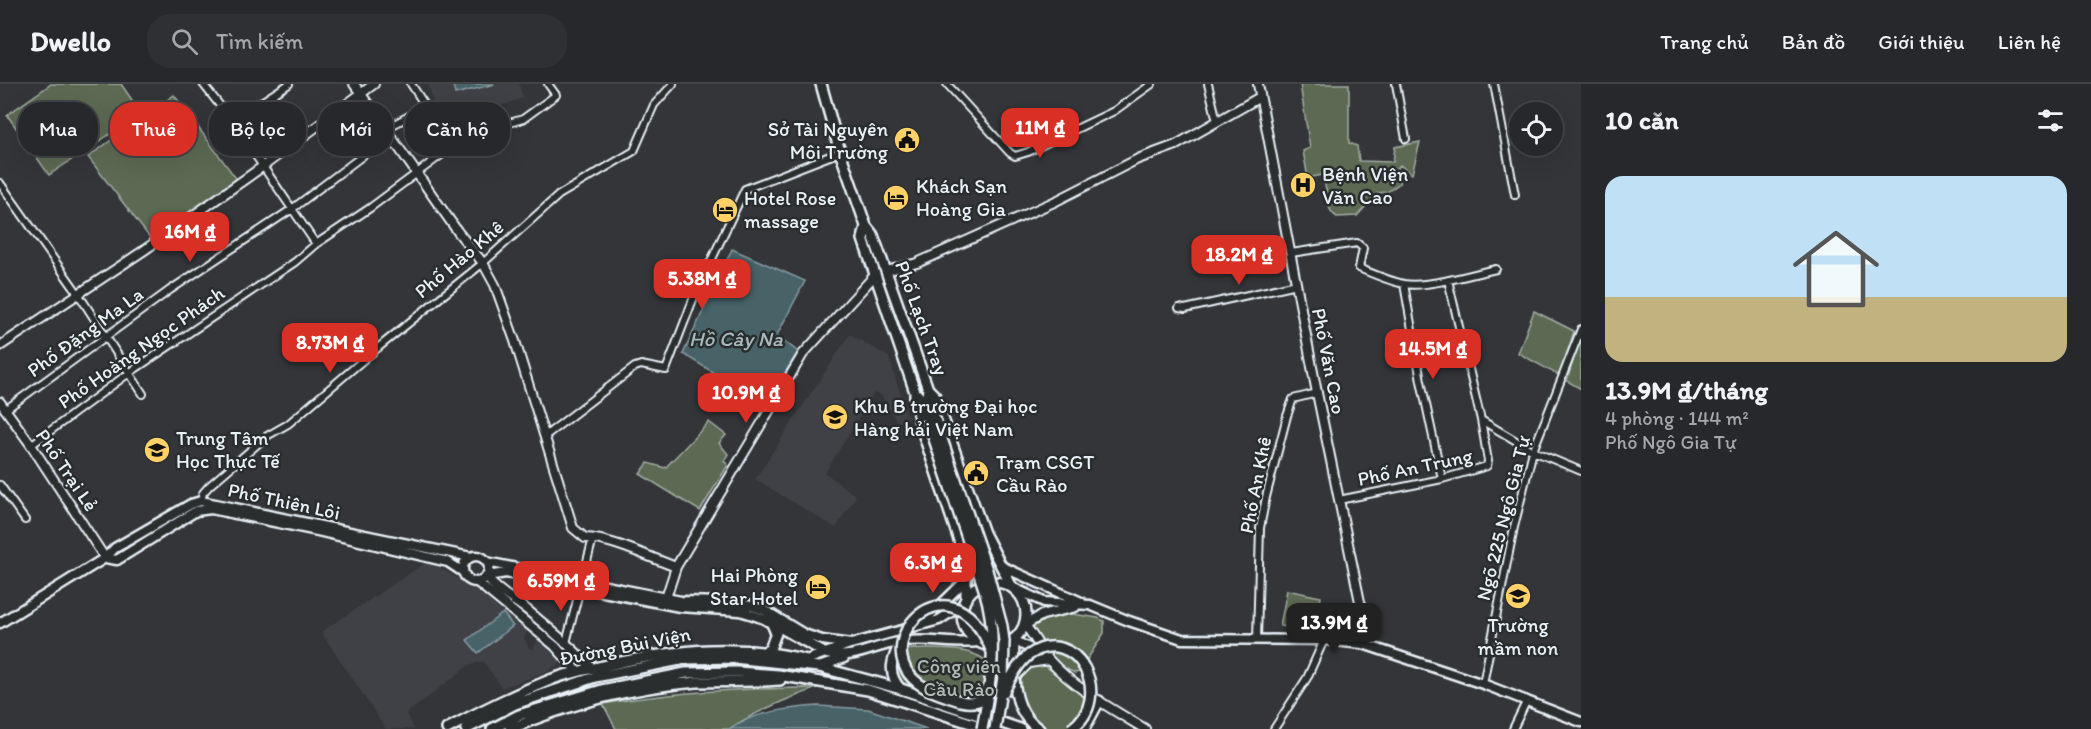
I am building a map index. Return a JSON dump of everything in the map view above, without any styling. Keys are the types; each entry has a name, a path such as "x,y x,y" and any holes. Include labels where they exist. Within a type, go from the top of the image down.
{"main road":[{"name":"Phố Lạch Tray","path":"821,84 840,152 866,226 873,235 928,389 936,396 984,533 1012,587"},
{"name":"Phố Lạch Tray","path":"866,226 863,238 915,392 921,427 964,555 965,602"},
{"path":"928,389 931,417 988,602 993,628 989,691 982,729"},
{"path":"915,392 931,417 999,612 1004,641 1001,698 995,729"},
{"name":"Phố Thiên Lôi","path":"202,505 471,557"},
{"name":"Phố Thiên Lôi","path":"0,623 105,558 117,560 202,505"},
{"name":"Phố Thiên Lôi","path":"202,505 211,509 448,562 463,572"},
{"path":"964,555 970,560 980,560 992,548"},
{"path":"508,569 477,582 468,579 463,572 464,563 471,557 482,557 487,562 508,569 666,600 700,610 740,611 764,619 827,654 849,657"},
{"path":"487,562 489,569 487,576"},
{"path":"1001,566 1119,618 1167,635 1182,639 1324,640 1363,644 1483,684 1581,722"},
{"path":"918,626 966,581"},
{"path":"802,662 851,644 939,620 965,602 976,588 984,583 1004,583 1044,602 1090,605"},
{"path":"1012,587 1020,594 1025,604 1027,614 1025,625"},
{"path":"666,600 724,602 752,606 804,634 822,640 851,644"},
{"path":"965,602 963,621 966,630 980,643 988,656 987,688 984,697 971,703 960,701 923,687 906,668 901,645 907,628 915,617 932,608 945,606 959,609 971,616 980,627 993,653"},
{"path":"794,679 819,667 900,642 980,643 998,646 1014,640 1025,625 1048,612 1090,605"},
{"path":"764,652 770,649 776,633 772,624"},
{"path":"1014,640 1018,700 1028,720 1039,729"},
{"path":"900,642 893,655 891,670 901,689"},
{"name":"Đường Bùi Viện","path":"447,729 487,708 550,680 577,671 665,654 709,649 743,649 764,652 901,689 1020,729"},
{"path":"1001,698 1017,670 1029,656 1047,649 1066,651 1077,657 1086,668 1092,692 1085,713 1071,729"},
{"name":"Đường Bùi Viện","path":"466,729 515,704 557,688 640,667 685,659 714,658 802,662"},
{"path":"492,729 519,715 634,691 666,686 794,679 868,690 989,729"},
{"path":"1084,729 1099,701"},
{"path":"510,729 564,705"}],"street":[{"path":"203,84 217,102"},
{"path":"261,102 289,84"},
{"path":"354,84 367,102"},
{"path":"0,346 262,167 374,84"},
{"name":"Phố Đặng Ma La","path":"393,128 426,107 411,84"},
{"name":"Phố Hoàng Ngọc Phách","path":"31,445 129,374 295,262 316,244 456,144 478,132 524,119 556,95 548,84"},
{"name":"Phố Hào Khê","path":"202,505 203,493 267,436 288,424 378,347 483,263 559,195 633,151 654,105 673,84"},
{"path":"947,84 1015,156 1114,111 1152,84"},
{"path":"1208,84 1217,122"},
{"name":"Phố Văn Cao","path":"1258,84 1317,393 1366,631 1363,644"},
{"path":"1396,84 1406,139"},
{"path":"1494,84 1515,195"},
{"path":"886,271 917,263 1056,201 1138,159 1176,145 1260,98"},
{"path":"393,140 458,232 483,263 505,309 573,528 585,538 594,538 676,567"},
{"path":"545,436 635,367 641,365 666,370 694,297 745,189 840,152"},
{"path":"255,156 316,244"},
{"name":"Phố Đặng Ma La","path":"5,410 105,337 292,209 357,156"},
{"path":"0,183 79,294 144,394"},
{"path":"1291,253 1357,243 1363,248 1359,268 1404,284 1448,279 1496,269"},
{"path":"666,600 676,567 803,354 875,274"},
{"name":"Phố An Trung","path":"1339,500 1442,479 1487,466 1481,420 1448,279"},
{"path":"1404,284 1442,479"},
{"path":"1179,308 1207,305 1297,285"},
{"name":"Ngõ 225 Ngô Gia Tự","path":"1483,684 1514,527 1533,451 1581,329"},
{"name":"Phố An Khê","path":"1257,640 1260,528 1266,497 1293,399 1317,393"},
{"name":"Phố Trại Lẻ","path":"0,402 105,558"},
{"path":"1481,420 1533,451 1581,471"},
{"path":"0,486 26,520"},
{"path":"566,643 594,538"},
{"path":"487,576 492,586 524,608 592,668"},
{"path":"477,582 555,646 577,671"},
{"path":"1025,625 1049,660"},
{"path":"1014,640 1049,660 1099,701 1145,729"},
{"path":"1274,729 1307,678 1324,640"},
{"path":"1015,682 1021,670 1029,663 1049,660"},
{"path":"1513,729 1527,700"}],"shaded area":[{"path":"428,84 519,84 523,98 510,103 433,102"},
{"path":"850,334 889,357 908,419 898,423 881,395 874,393 825,473 856,496 836,528 755,479"},
{"path":"428,561 481,592 509,612 527,631 524,638 529,648 534,649 538,639 554,650 562,662 548,671 502,688 483,661 468,666 406,714 414,729 386,729 321,632"}],"green space":[{"path":"51,84 121,84 133,102 110,102 110,134 98,142 98,102 25,102"},
{"path":"1300,84 1349,84 1349,143 1357,146 1359,161 1393,162 1395,147 1420,142 1412,174 1400,165 1394,173 1400,183 1387,192 1378,193 1357,216 1337,217 1330,209 1322,175 1308,178 1303,151 1310,148"},
{"path":"174,95 179,102 164,102"},
{"path":"18,107 18,131 7,115"},
{"path":"197,126 209,142 209,156 219,156 238,181 150,238 88,157 98,156 98,150 110,141 110,156 197,156"},
{"path":"36,156 77,156 49,175"},
{"path":"1534,311 1574,331 1560,376 1518,353"},
{"path":"1579,341 1581,342 1581,389 1567,381"},
{"path":"709,422 726,435 719,443 728,454 724,461 728,465 700,511 640,474 648,463 665,468"},
{"path":"1287,590 1321,597 1315,632 1280,626"},
{"name":"Công viên Cầu Rào","path":"1060,612 1104,621 1104,633 1079,672 1069,670 1055,659 1042,645 1033,630 1032,623"},
{"name":"Công viên Cầu Rào","path":"911,649 963,651 982,658 990,664 986,702 968,707 905,686 900,681 896,664 900,654"},
{"name":"Công viên Cầu Rào","path":"1045,666 1092,701 1079,729 1043,729 1028,710 1020,689 1020,682 1026,671"},
{"path":"817,688 771,706 729,729 616,729 603,704 710,691"}],"water":[{"path":"453,84 495,84 455,94"},
{"name":"Hồ Cây Na","path":"732,249 805,281 777,335 798,352 765,404 683,354"},
{"path":"503,613 513,626 478,653 467,640"},
{"path":"818,706 868,709 927,729 729,729 761,715"}],"place":[{"name":"Sở Tài Nguyên Môi Trường","path":"907,140"},
{"name":"Bệnh Viện Văn Cao","path":"1303,185"},
{"name":"Khách Sạn Hoàng Gia","path":"896,198"},
{"name":"Hotel Rose massage","path":"725,210"},
{"name":"Khu B trường Đại học Hàng hải Việt Nam","path":"835,417"},
{"name":"Trung Tâm Học Thực Tế","path":"157,450"},
{"name":"Trạm CSGT Cầu Rào","path":"976,473"},
{"name":"Hai Phòng Star Hotel","path":"818,587"},
{"name":"Trường mầm non","path":"1518,596"}]}
